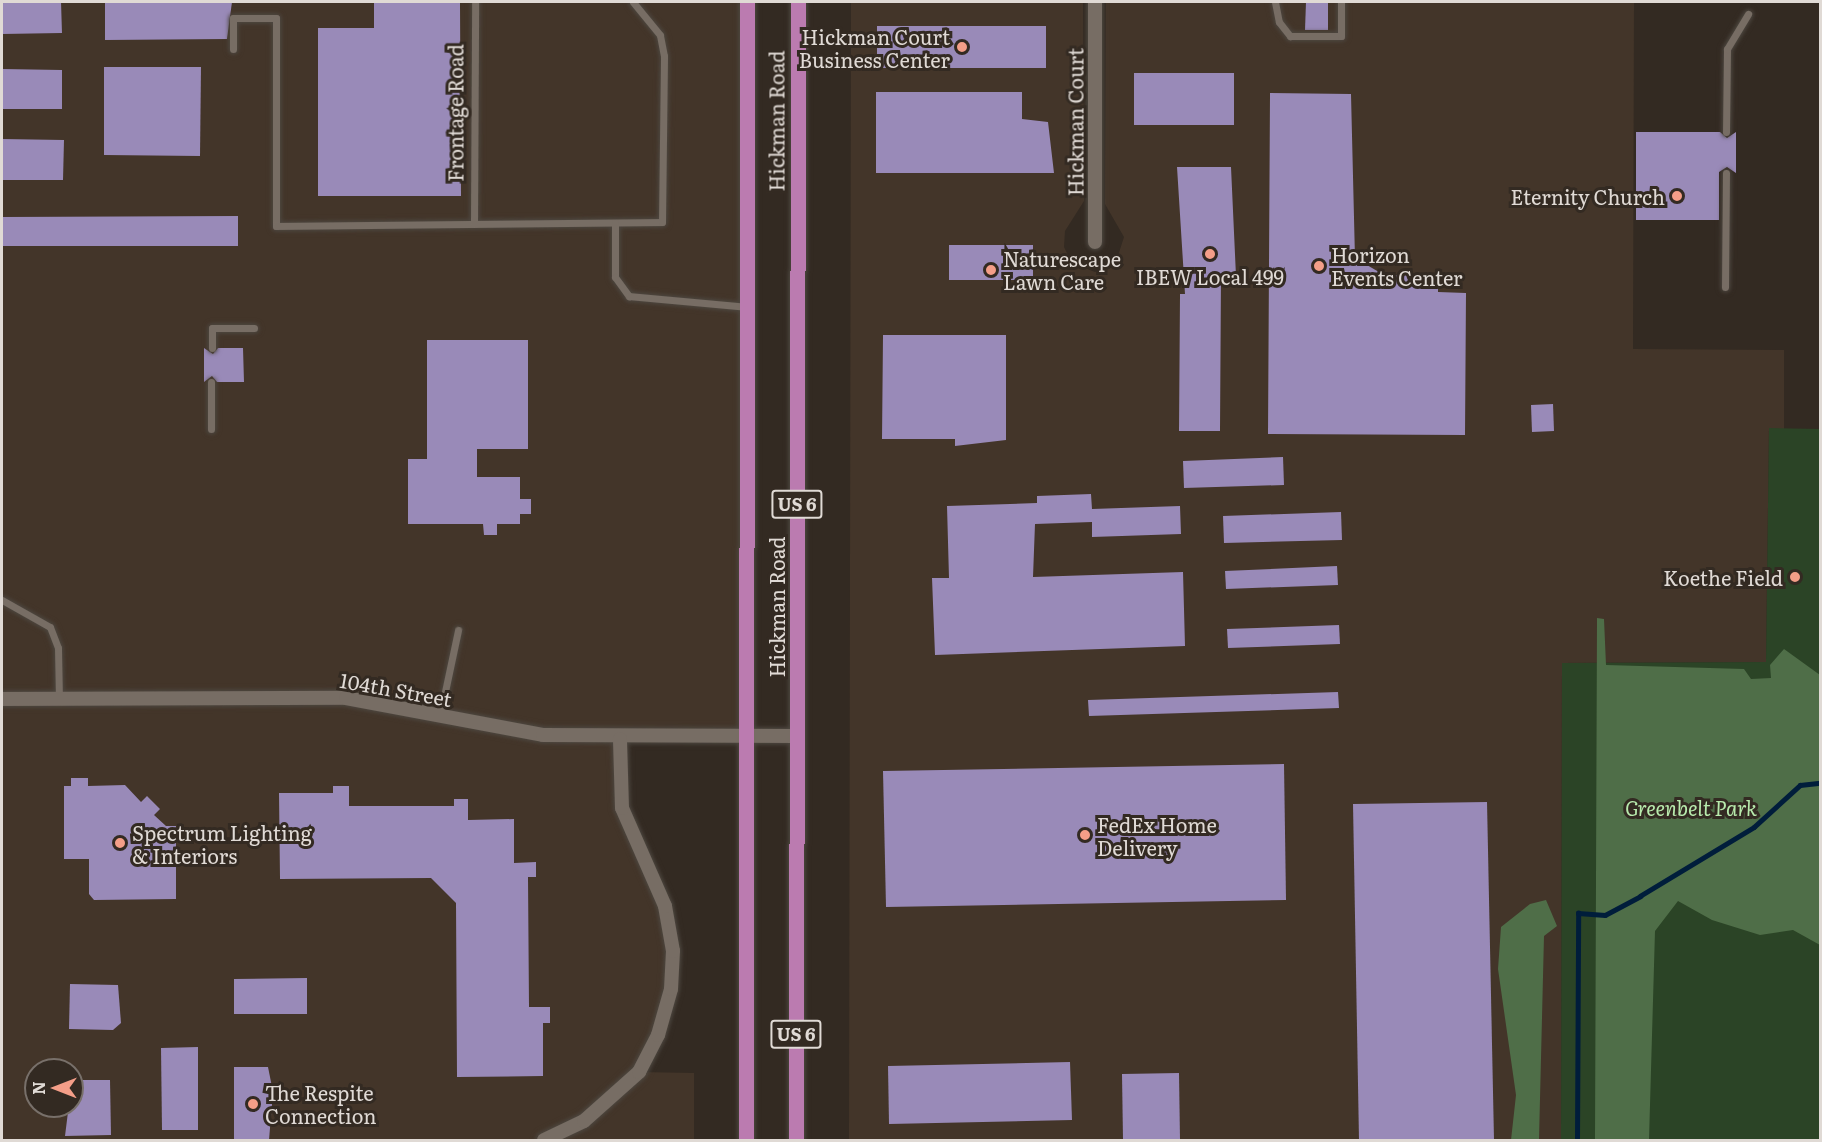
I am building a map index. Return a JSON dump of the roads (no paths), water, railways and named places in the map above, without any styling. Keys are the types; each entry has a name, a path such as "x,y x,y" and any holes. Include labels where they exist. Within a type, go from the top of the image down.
{"main road":[{"name":"Hickman Road","path":"746,1140 747,2"},
{"name":"Hickman Road","path":"796,1140 798,2"}],"street":[{"name":"Hickman Court","path":"1095,2 1095,242"},
{"name":"104th Street","path":"2,699 334,698 543,735 620,739 797,736"},
{"path":"544,1140 584,1121 616,1096 639,1072 658,1035 672,989 674,951 665,906 622,808 620,739"}],"lane":[{"name":"Frontage Road","path":"474,2 474,224"},
{"path":"233,49 233,18 276,18 276,226 662,222 664,56 660,35 633,2"},
{"path":"1275,2 1279,22 1290,36 1341,36 1341,2"},
{"path":"1726,132 1727,49 1748,14"},
{"path":"1725,287 1726,173"},
{"path":"615,223 615,277 629,296 747,307"},
{"path":"212,348 212,328 254,328"},
{"path":"211,382 211,429"},
{"path":"2,600 50,627 58,648 59,698"},
{"path":"440,715 458,630"}],"waterway":[{"path":"1577,1140 1578,913 1605,915 1754,827 1800,785 1820,783"}],"place":[{"name":"Hickman Court Business Center","path":"962,47"},
{"name":"Eternity Church","path":"1677,196"},
{"name":"IBEW Local 499","path":"1210,254"},
{"name":"Horizon Events Center","path":"1319,266"},
{"name":"Naturescape Lawn Care","path":"991,270"},
{"name":"Koethe Field","path":"1795,577"},
{"name":"FedEx Home Delivery","path":"1085,835"},
{"name":"Spectrum Lighting & Interiors","path":"120,843"},
{"name":"The Respite Connection","path":"253,1104"}],"park label":[{"name":"Greenbelt Park","path":"1691,807"}]}
